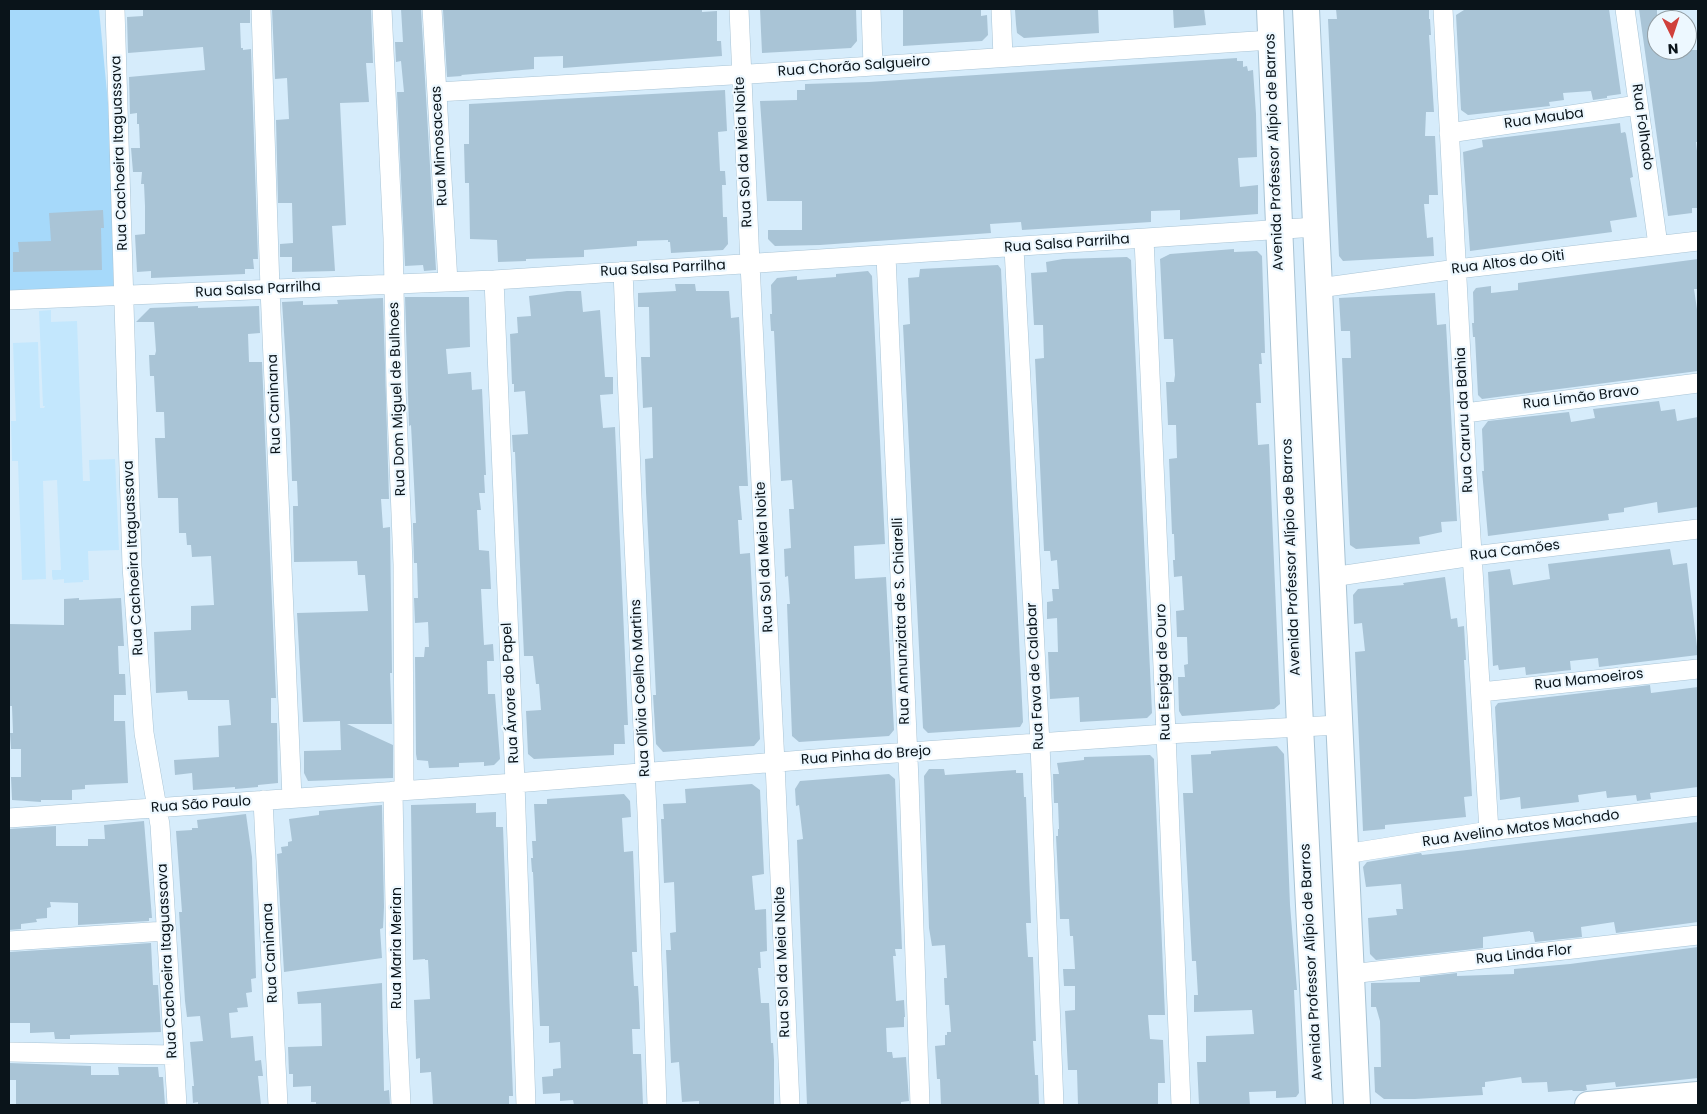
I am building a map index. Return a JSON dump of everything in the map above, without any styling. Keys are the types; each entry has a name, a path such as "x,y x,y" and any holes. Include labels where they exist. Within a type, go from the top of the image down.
{"street":[{"name":"Rua Cachoeira Itaguassava","path":"115,9 132,566 139,676 148,763 158,808 177,1105"},
{"name":"Rua Caninana","path":"261,9 270,289 292,798"},
{"name":"Rua Dom Miguel de Bulhoes","path":"382,9 404,579 399,790"},
{"name":"Rua Mimosaceas","path":"432,9 448,282"},
{"name":"Rua Sol da Meia Noite","path":"739,9 790,1105"},
{"path":"871,9 873,66"},
{"path":"1001,9 1003,57"},
{"name":"Avenida Professor Alípio de Barros","path":"1270,9 1300,726 1319,1105"},
{"path":"1306,9 1357,1105"},
{"name":"Rua Caruru da Bahia","path":"1442,9 1489,831"},
{"name":"Rua Folhado","path":"1625,9 1658,245"},
{"name":"Rua Chorão Salgueiro","path":"437,92 1271,40"},
{"name":"Rua Mauba","path":"1449,133 1638,105"},
{"name":"Rua Salsa Parrilha","path":"9,300 494,280 1014,248 1316,227"},
{"name":"Rua Espiga de Ouro","path":"1144,239 1181,1105"},
{"name":"Rua Altos do Oiti","path":"1319,288 1457,269 1698,241"},
{"name":"Rua Fava de Calabar","path":"1014,248 1040,744 1054,1105"},
{"name":"Rua Annunziata de S. Chiarelli","path":"886,256 908,753 920,1105"},
{"name":"Rua Olívia Coelho Martins","path":"623,271 645,773 657,1105"},
{"name":"Rua Árvore do Papel","path":"494,280 526,1105"},
{"name":"Rua Limão Bravo","path":"1465,413 1698,384"},
{"name":"Rua Camões","path":"1332,577 1473,556 1698,532"},
{"name":"Rua Mamoeiros","path":"1481,692 1698,668"},
{"name":"Rua Pinha do Brejo","path":"399,790 1166,734 1339,725"},
{"name":"Rua São Paulo","path":"9,818 399,790"},
{"name":"Rua Maria Merian","path":"399,790 397,1021 400,1105"},
{"name":"Rua Caninana","path":"263,800 278,1105"},
{"name":"Rua Avelino Matos Machado","path":"1345,854 1489,831 1698,806"},
{"path":"9,941 166,930"},
{"name":"Rua Linda Flor","path":"1350,974 1698,935"},
{"path":"9,1052 173,1055"},
{"path":"1588,1105 1660,1102 1698,1095"},
{"path":"1324,1105 1332,1100 1339,1099 1349,1100 1357,1105"}],"shaded area":[{"path":"9,9 99,9 108,103 119,291 9,294"},
{"path":"51,310 51,322 77,321 83,481 90,481 89,460 115,459 119,550 88,551 89,580 83,580 83,582 64,583 64,579 53,580 52,570 61,570 57,480 43,481 46,579 22,580 18,461 12,461 11,421 16,421 13,343 38,342 40,408 44,408 39,311"}],"building":[{"path":"143,9 250,9 250,23 240,23 241,48 243,50 251,49 258,259 253,259 254,269 245,269 245,274 151,278 151,271 137,272 135,235 145,234 145,206 144,184 141,184 142,172 133,172 131,148 140,148 139,124 137,124 137,113 130,114 129,77 205,70 203,47 128,53 127,17 143,16"},
{"path":"272,9 371,9 373,63 366,63 369,102 340,103 346,225 332,226 335,271 292,272 292,257 280,257 280,244 293,243 292,203 278,203 276,120 289,119 287,78 275,79"},
{"path":"401,9 421,9 436,270 424,271 423,265 405,266 397,92 404,92 401,61 396,62 395,42 403,42"},
{"path":"702,9 702,12 717,11 717,41 721,41 722,56 563,68 563,56 534,57 534,69 447,77 443,10"},
{"path":"760,9 856,9 857,41 851,48 762,53"},
{"path":"903,9 981,9 981,16 987,15 988,35 982,41 903,46"},
{"path":"1098,9 1099,33 1024,38 1017,33 1015,10"},
{"path":"1173,9 1204,9 1206,25 1174,28"},
{"path":"1336,9 1429,9 1434,112 1426,112 1425,136 1435,136 1438,195 1429,195 1429,204 1424,204 1427,238 1433,237 1434,256 1343,261 1339,256 1328,19 1337,19"},
{"path":"1609,9 1621,94 1593,100 1591,91 1563,93 1564,100 1549,102 1550,106 1468,115 1461,110 1456,15 1464,10"},
{"path":"1639,9 1657,9 1647,10 1647,60 1697,60 1698,50 1698,142 1696,142 1698,208 1692,208 1692,213 1668,216"},
{"path":"1237,58 1237,61 1243,61 1243,67 1247,66 1248,71 1253,70 1257,157 1238,158 1240,187 1258,185 1258,214 1180,220 1180,210 1151,211 1151,222 1022,230 1021,222 990,224 991,233 820,245 775,246 768,239 768,230 802,230 802,201 767,201 760,101 797,100 797,90 805,90 805,84 869,82"},
{"path":"725,90 727,131 718,132 720,171 725,171 726,185 722,185 723,217 727,217 728,244 723,250 671,253 668,240 637,241 637,246 584,250 584,257 498,262 497,240 470,239 469,183 465,183 464,144 469,144 469,104"},
{"path":"1620,123 1621,133 1625,132 1626,134 1633,177 1630,178 1637,217 1610,221 1612,232 1470,251 1463,152 1483,147 1482,140"},
{"path":"103,210 104,228 101,228 102,270 13,272 13,252 19,252 18,242 51,241 49,213"},
{"path":"1234,249 1234,252 1257,251 1262,256 1265,353 1261,353 1262,364 1259,364 1261,403 1256,403 1258,445 1269,444 1280,704 1274,709 1182,716 1179,711 1178,677 1185,677 1184,665 1188,664 1187,637 1177,637 1176,611 1184,610 1182,576 1174,577 1174,534 1172,534 1169,459 1177,458 1176,425 1168,425 1166,382 1174,382 1175,375 1173,339 1164,339 1160,259 1170,254"},
{"path":"1127,257 1131,260 1152,713 1147,718 1080,722 1079,697 1050,699 1048,652 1058,652 1057,618 1047,619 1047,602 1053,601 1052,589 1059,589 1057,560 1051,561 1050,551 1044,551 1035,359 1044,358 1043,325 1034,325 1031,273 1047,272 1046,262 1063,259"},
{"path":"1698,259 1698,289 1694,289 1698,316 1698,371 1482,399 1478,395 1475,337 1473,337 1472,323 1474,323 1473,292 1476,288 1491,286 1491,293 1518,290 1518,283"},
{"path":"998,265 1001,269 1023,722 1020,727 928,733 923,728 903,325 910,324 908,278 919,277 920,269"},
{"path":"868,271 872,276 885,544 854,546 855,579 886,577 894,730 889,736 799,742 792,736 787,604 790,604 788,576 785,577 784,549 791,548 789,509 794,509 792,480 781,481 774,331 771,331 770,314 772,314 771,285 777,278 797,276 797,280 836,277 836,274"},
{"path":"675,284 695,284 696,291 729,291 731,318 739,317 748,486 739,486 742,520 738,520 740,554 750,553 760,739 754,746 663,752 656,744 653,695 656,695 645,459 653,458 652,407 643,408 641,357 650,357 649,307 638,307 638,293 676,291"},
{"path":"581,291 583,312 600,310 605,377 613,377 613,394 600,395 603,428 615,427 628,725 624,725 625,744 614,744 614,755 534,759 528,754 526,711 541,710 539,684 536,684 533,656 524,656 515,452 513,452 512,435 528,434 525,391 514,392 514,384 512,384 510,334 518,333 517,317 531,316 529,296"},
{"path":"1435,293 1437,325 1446,324 1457,521 1441,522 1442,532 1419,537 1420,544 1356,549 1350,545 1342,358 1351,358 1350,331 1341,331 1339,298"},
{"path":"405,297 469,297 470,347 446,349 448,374 471,372 472,390 482,389 486,475 484,475 485,493 479,493 481,510 477,510 479,550 489,551 491,589 481,589 484,645 493,644 494,661 487,661 488,694 495,694 500,759 494,765 484,766 484,762 459,763 459,767 429,768 428,761 417,760 415,657 424,657 425,647 429,647 428,622 415,623 414,598 418,598 417,563 414,563 413,523 416,523 411,425 409,426"},
{"path":"383,298 389,499 381,499 383,528 390,527 392,724 347,724 393,745 393,778 308,781 304,773 304,751 341,750 340,721 303,722 297,613 368,611 365,575 358,575 357,561 294,562 293,506 298,506 297,481 292,481 282,302 303,301 303,305 338,304 337,300"},
{"path":"198,306 198,308 259,306 260,333 248,334 249,362 262,362 276,698 271,698 271,723 277,723 278,783 258,785 258,787 193,790 192,773 175,775 174,760 219,757 218,726 231,725 229,700 188,700 187,691 156,693 154,632 191,630 191,606 214,605 211,556 192,557 191,545 187,545 186,533 179,533 178,498 158,498 155,438 165,438 164,412 156,412 154,376 150,376 149,355 155,355 156,351 154,322 136,322 150,308"},
{"path":"1659,401 1661,411 1675,409 1677,421 1698,417 1698,507 1658,513 1657,502 1624,508 1624,512 1608,514 1609,520 1488,536 1482,471 1484,471 1482,429 1488,421 1569,412 1571,422 1595,418 1593,409"},
{"path":"1670,549 1673,565 1687,563 1698,655 1599,667 1598,658 1570,661 1571,670 1526,675 1525,667 1499,670 1498,665 1493,666 1488,572 1510,569 1513,585 1550,579 1548,564"},
{"path":"1445,577 1451,619 1457,618 1458,627 1464,626 1466,660 1464,660 1472,796 1464,797 1466,817 1385,825 1385,829 1363,831 1355,652 1365,651 1362,623 1354,624 1353,595 1358,589 1404,585 1403,583"},
{"path":"79,598 79,600 121,598 124,646 118,646 119,674 125,674 126,695 114,695 114,721 125,721 128,783 85,785 85,789 72,790 72,800 41,800 41,802 12,800 11,777 21,777 21,749 11,749 10,733 13,733 12,706 9,706 9,624 64,625 64,599"},
{"path":"1650,685 1651,693 1698,687 1698,787 1650,793 1651,799 1637,801 1636,795 1607,798 1606,791 1578,795 1579,802 1521,809 1520,797 1500,800 1495,707 1498,703"},
{"path":"1277,746 1284,754 1290,905 1297,990 1294,990 1299,1093 1296,1097 1276,1098 1276,1091 1249,1092 1250,1105 1199,1105 1197,1062 1206,1062 1206,1036 1254,1034 1252,1010 1194,1012 1194,995 1198,995 1196,961 1192,961 1183,793 1193,793 1191,755 1211,754 1211,751"},
{"path":"1150,755 1154,759 1165,1015 1148,1015 1150,1039 1163,1040 1165,1083 1158,1083 1158,1105 1078,1105 1077,1070 1068,1070 1065,1011 1075,1010 1075,986 1064,986 1063,969 1075,969 1073,936 1070,936 1069,919 1060,919 1056,836 1058,836 1059,829 1058,803 1054,803 1053,774 1059,774 1057,763 1084,760 1084,757"},
{"path":"929,769 944,769 945,775 1016,770 1016,773 1023,773 1024,797 1026,797 1031,923 1026,923 1028,957 1033,957 1036,1041 1033,1041 1035,1075 1038,1075 1039,1105 941,1105 940,1079 937,1079 935,1046 945,1045 945,1035 947,1035 947,1032 951,1032 949,1005 945,1005 944,978 947,978 945,945 932,946 929,928 924,776"},
{"path":"889,774 895,779 902,949 895,949 896,956 893,956 896,1001 904,1000 905,1017 904,1027 886,1028 887,1052 892,1052 893,1058 906,1057 909,1101 901,1102 901,1105 807,1105 797,840 803,839 799,805 796,806 795,789 800,781"},
{"path":"752,784 760,790 764,874 752,876 755,910 766,909 767,951 760,952 761,968 758,968 761,1003 769,1003 771,1043 773,1043 774,1060 774,1105 699,1105 699,1101 682,1102 679,1062 671,1063 666,950 671,950 670,933 676,932 674,882 664,883 661,819 664,819 663,804 686,803 685,789"},
{"path":"624,794 630,801 631,817 622,818 624,852 633,851 637,952 632,952 634,986 638,986 640,1029 632,1029 633,1054 641,1054 643,1105 574,1105 573,1100 560,1101 560,1093 543,1094 542,1077 553,1076 553,1069 561,1068 560,1042 549,1043 549,1026 540,1026 531,858 533,858 532,841 536,841 534,804 547,804 547,799"},
{"path":"476,803 476,813 496,812 496,827 503,827 513,1096 509,1096 509,1104 433,1105 431,1072 420,1073 420,1058 416,1059 414,1000 430,999 428,960 413,960 411,805"},
{"path":"382,805 384,907 383,928 380,929 382,958 284,972 277,854 282,853 281,847 288,846 288,842 292,841 289,819 319,815 319,811"},
{"path":"246,814 252,857 256,978 251,979 252,992 246,993 248,1007 237,1008 238,1012 229,1013 231,1038 253,1036 255,1061 261,1060 263,1076 258,1076 261,1105 198,1105 198,1102 193,1103 192,1086 194,1086 190,1042 203,1041 200,1016 187,1017 179,912 182,912 176,831 198,828 197,820"},
{"path":"144,821 152,918 149,918 149,921 78,925 78,903 50,902 51,907 47,908 47,918 36,919 37,922 21,924 21,929 9,930 9,829 56,826 56,846 88,846 88,839 105,839 104,825"},
{"path":"1698,822 1698,922 1616,933 1614,922 1581,927 1582,937 1535,942 1533,932 1530,931 1483,937 1483,948 1376,960 1370,954 1368,918 1397,915 1396,909 1403,909 1401,884 1366,887 1363,867 1367,862 1421,853 1422,855 1467,850"},
{"path":"151,943 153,985 158,985 161,1032 70,1035 70,1039 55,1039 54,1032 30,1033 30,1023 9,1023 9,952"},
{"path":"1698,947 1698,1078 1616,1087 1615,1082 1586,1085 1587,1090 1584,1091 1548,1092 1547,1082 1522,1083 1521,1077 1485,1082 1485,1087 1482,1087 1483,1095 1415,1099 1384,1099 1375,1092 1374,1067 1381,1067 1380,1021 1376,1007 1371,1007 1371,983 1420,982 1420,977 1457,973 1457,976 1514,974 1514,969 1570,964"},
{"path":"382,983 384,1091 389,1090 390,1105 316,1105 316,1102 311,1102 311,1086 293,1087 293,1074 289,1074 288,1047 322,1046 321,1003 298,1004 297,992"},
{"path":"9,1063 91,1066 91,1075 119,1075 118,1067 158,1067 159,1077 163,1077 165,1105 16,1105 16,1080 9,1080"}]}
